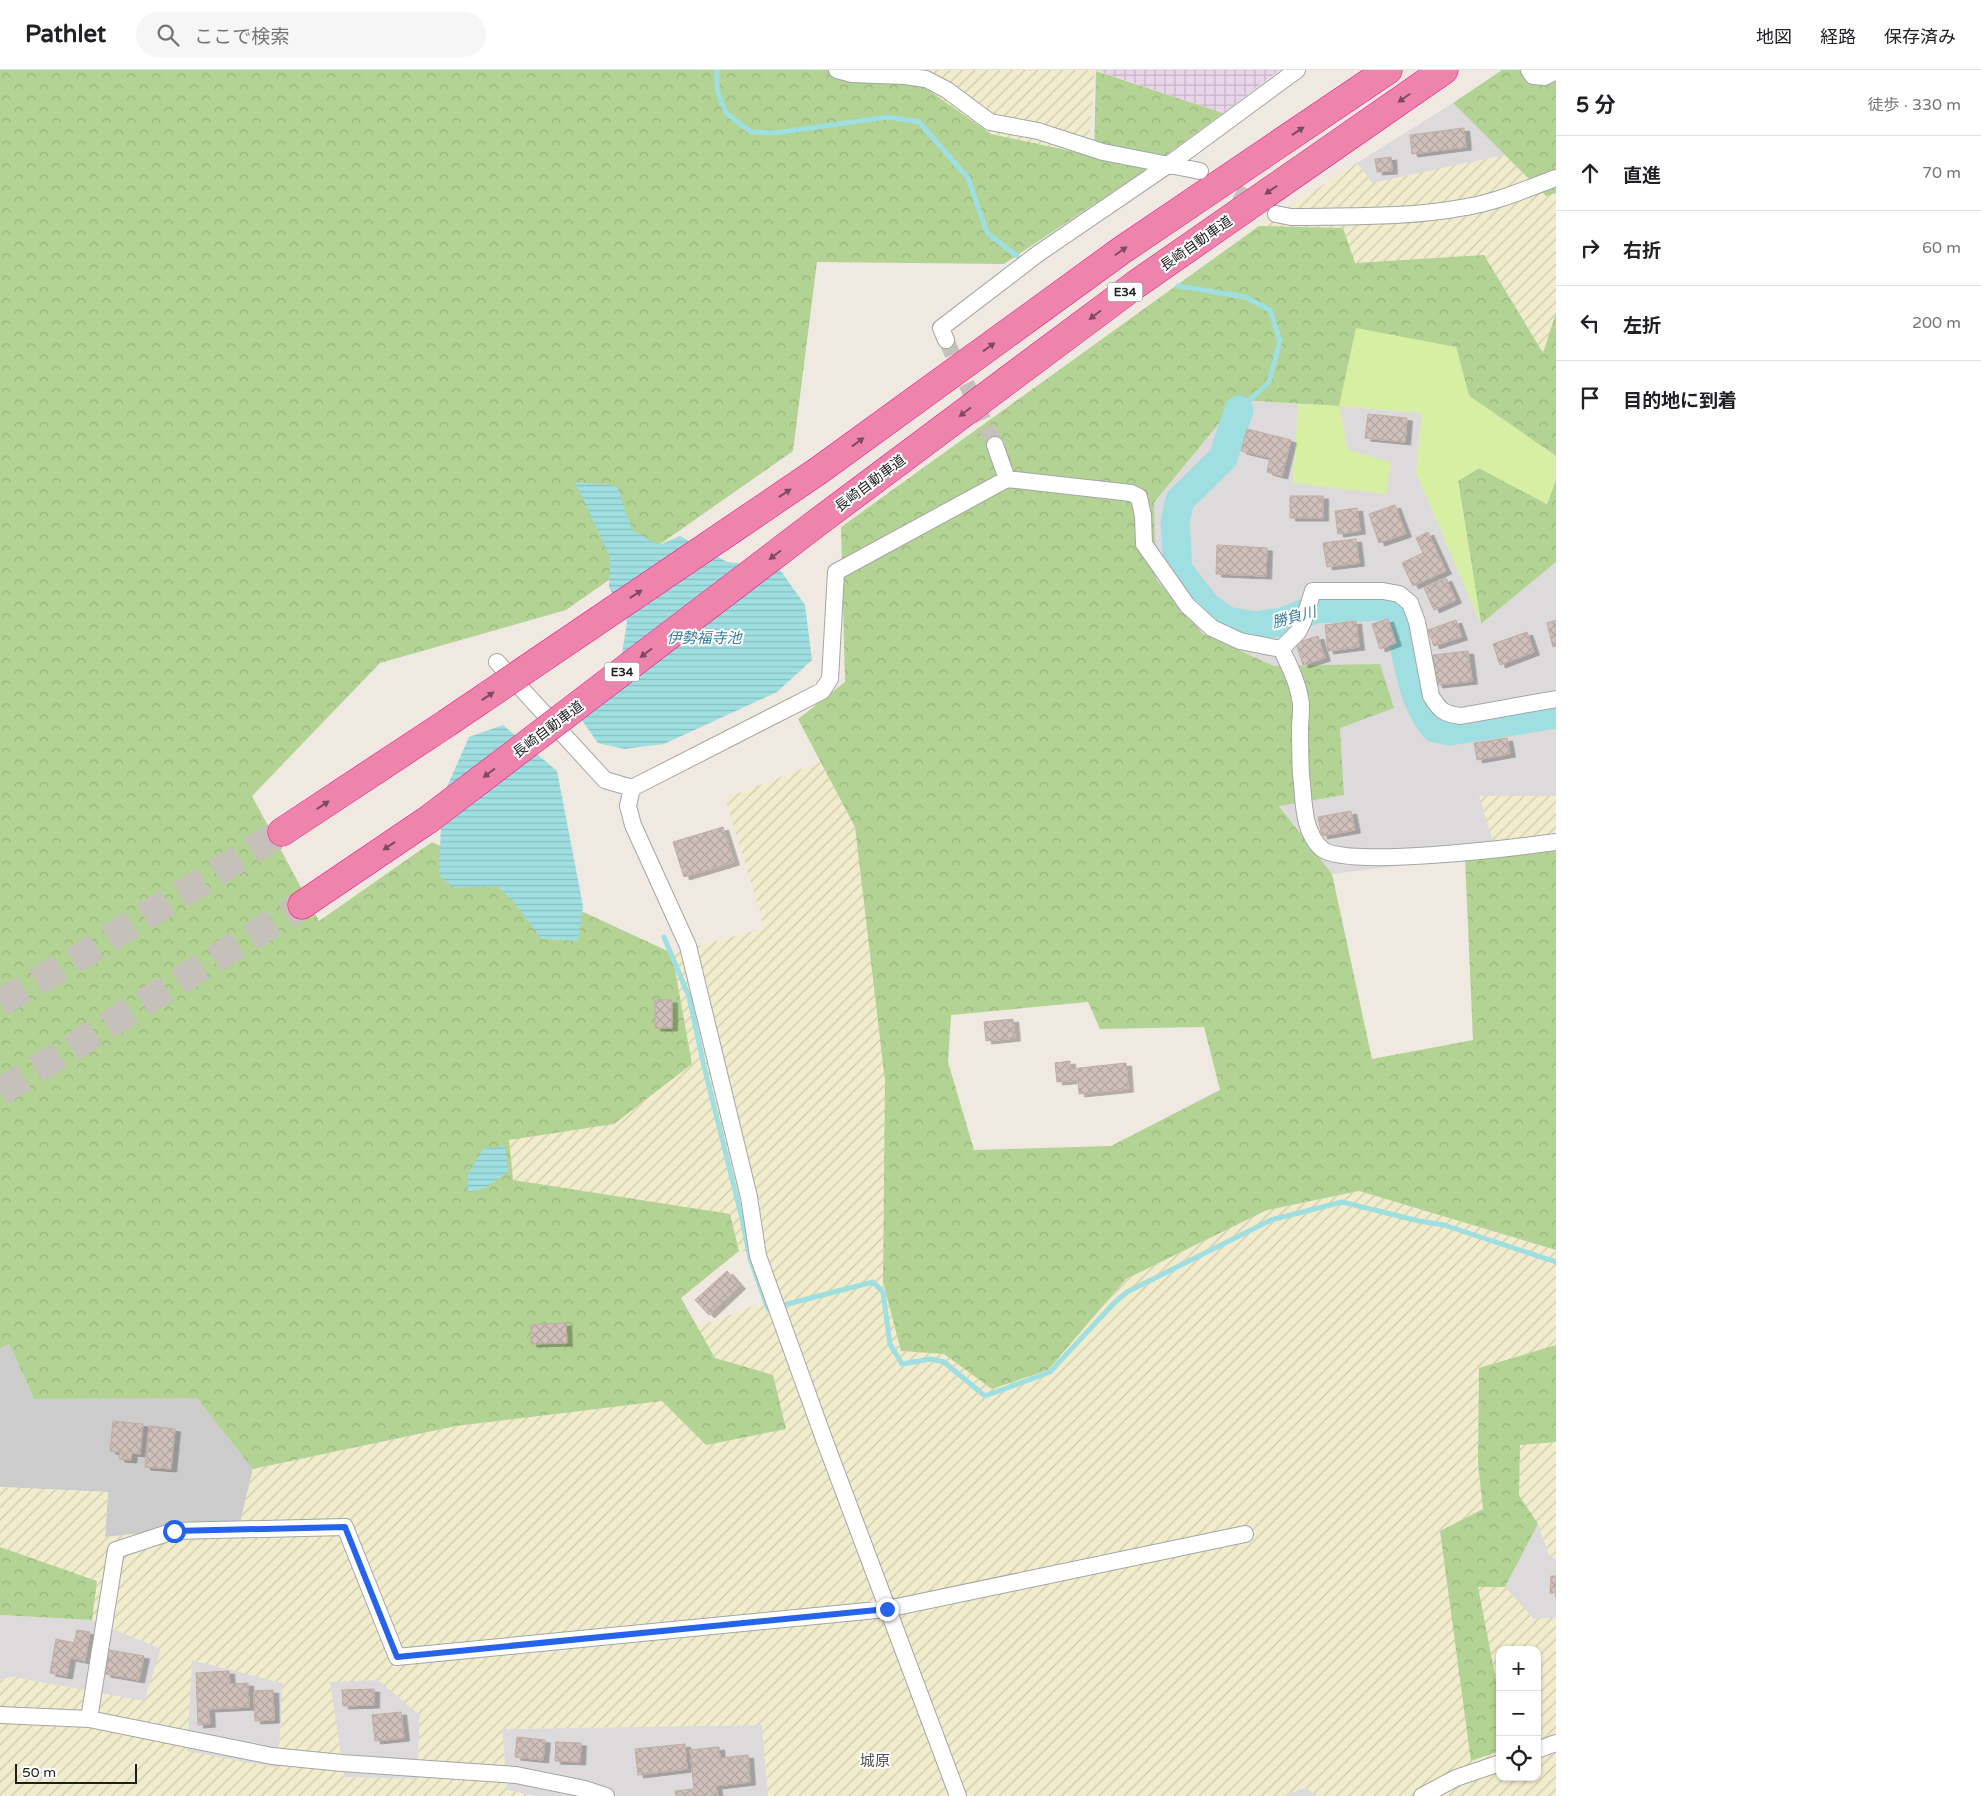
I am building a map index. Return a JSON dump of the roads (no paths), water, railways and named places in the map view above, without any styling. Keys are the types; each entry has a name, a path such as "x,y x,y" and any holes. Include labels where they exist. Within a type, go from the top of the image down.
{"highway":[{"name":"E34","path":"282,832 447,723 818,471 1122,250 1388,70"},
{"name":"長崎自動車道","path":"302,905 429,819 814,525 1135,285 1444,70"}],"street":[{"path":"837,70 852,74 905,76 926,79 947,90 990,122 1038,131 1103,152 1200,171"},
{"path":"946,340 941,328 1039,253 1168,165 1297,70"},
{"path":"1529,70 1533,76 1544,77 1556,71"},
{"path":"1276,214 1291,218 1425,213 1466,207 1499,199 1556,178"},
{"path":"995,445 1007,478"},
{"path":"497,662 605,780 632,788 822,691 830,679 836,572 1007,478 1131,493 1139,497 1143,516 1144,544 1187,605 1212,628 1226,635 1240,641 1281,648"},
{"path":"1281,648 1298,632 1304,622 1313,591 1383,591 1399,594 1410,603 1417,622 1432,696 1438,707 1448,714 1461,716 1556,699"},
{"path":"1281,648 1292,672 1301,700 1300,757 1305,814 1311,834 1323,850 1337,855 1420,856 1556,842"},
{"path":"632,788 628,806 633,825 688,946 749,1197 758,1256 887,1609 958,1796"},
{"path":"89,1719 116,1550 174,1531 345,1527 397,1657 887,1609 1245,1534"},
{"path":"0,1715 89,1719 272,1756 342,1764 516,1775 585,1789 606,1796"},
{"path":"1541,1749 1556,1743"},
{"path":"1422,1796 1456,1778 1496,1764"}],"water":[{"name":"伊勢福寺池","path":"575,482 617,486 632,530 659,545 680,536 727,562 778,567 805,605 812,660 777,692 664,744 624,749 598,743 581,719 621,660 627,622 609,587 610,557"},
{"path":"503,725 557,771 583,906 578,941 542,939 513,901 497,886 454,888 439,875 442,798 469,737"},
{"path":"505,1146 508,1172 485,1188 468,1192 468,1174 483,1149"}],"waterway":[{"path":"717,70 717,90 726,113 751,132 775,133 888,117 919,122 968,178 987,233 1017,256"},
{"path":"1178,286 1245,297 1270,310 1280,341 1269,382 1239,410"},
{"name":"勝負川","path":"1239,410 1223,458 1180,500 1175,522 1178,570 1206,606 1227,621 1253,626 1283,622 1315,609 1383,606 1396,613 1414,688 1426,716 1435,728 1450,731 1556,714"},
{"path":"664,937 689,997 750,1258 768,1309 873,1282 883,1292 890,1344 902,1364 931,1359 944,1362 985,1396 1050,1372 1114,1303 1127,1292 1271,1220 1342,1202 1419,1221 1444,1225 1556,1262"}],"tunnel":[{"path":"1215,180 1259,204"},
{"path":"946,340 995,445"},
{"path":"0,1003 79,957 282,832"},
{"path":"0,1092 302,905"}],"district":[{"name":"城原","path":"875,1761"}]}
